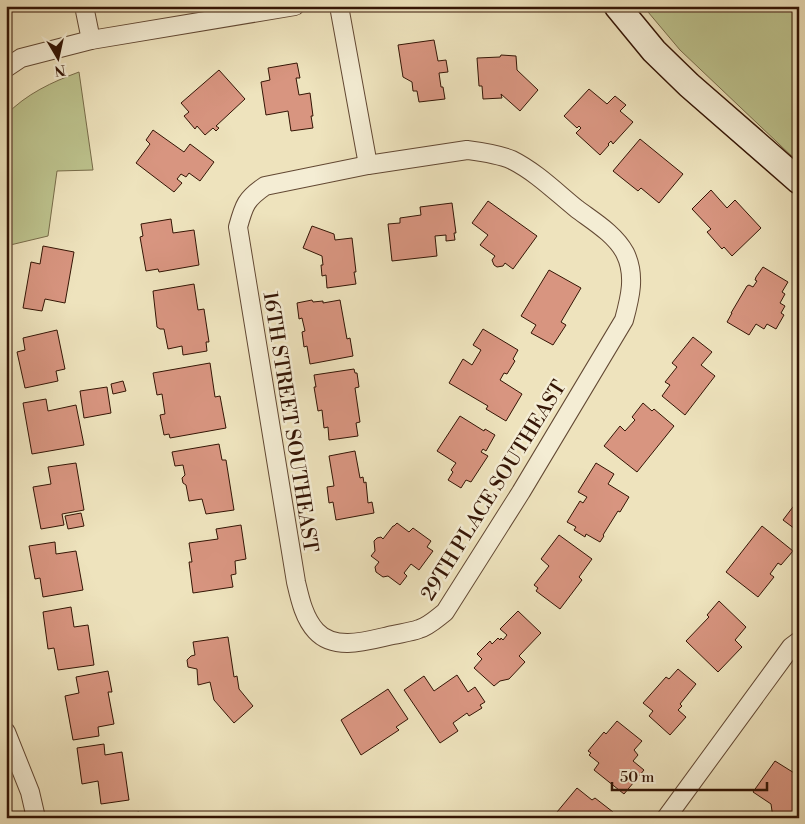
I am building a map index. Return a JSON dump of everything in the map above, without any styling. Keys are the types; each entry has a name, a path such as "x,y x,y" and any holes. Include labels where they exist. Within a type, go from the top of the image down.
{"street":[{"path":"84,6 91,40"},
{"path":"6,68 20,58 91,40 295,6"},
{"path":"339,6 368,165"},
{"path":"617,6 654,51 689,85 799,181"},
{"name":"29TH PLACE SOUTHEAST","path":"324,637 342,643 364,642 420,629 444,612 521,492 624,320 632,278 630,266 624,252 612,238 530,171 512,160 493,154 467,150 368,165"},
{"name":"16TH STREET SOUTHEAST","path":"324,637 316,631 301,606 238,226 246,201 265,186 368,165"},
{"path":"666,818 791,647 799,641"},
{"path":"6,732 30,792 36,818"}],"green space":[{"path":"643,6 799,6 799,163 680,50"},
{"path":"79,72 93,170 57,171 48,236 6,246 6,115 40,89"}],"building":[{"path":"434,40 438,61 446,60 448,72 439,73 445,99 419,102 417,91 413,91 412,82 403,77 398,45"},
{"path":"501,55 516,56 517,70 538,90 520,111 501,94 502,98 483,99 482,86 479,86 477,58 500,57"},
{"path":"297,63 300,78 296,78 299,95 310,93 313,128 291,131 288,111 266,115 261,82 270,80 268,68"},
{"path":"219,70 245,99 216,126 219,128 216,131 213,128 205,135 197,126 195,129 184,116 189,112 181,103"},
{"path":"589,89 607,104 615,96 626,105 620,111 633,122 613,144 611,141 608,144 600,155 576,133 581,128 579,126 577,128 564,116"},
{"path":"153,130 184,152 190,144 214,162 200,181 189,173 186,177 181,174 177,179 182,183 174,192 136,163 150,144 146,140"},
{"path":"640,139 683,174 659,203 641,188 638,191 613,171"},
{"path":"711,190 727,208 735,200 761,228 732,256 724,247 722,249 707,232 711,229 692,209"},
{"path":"488,201 537,236 513,269 505,263 503,266 497,267 494,265 492,260 495,256 480,245 488,235 472,223"},
{"path":"452,203 456,233 454,233 455,240 446,241 446,235 435,236 437,256 392,261 388,224 400,223 400,218 421,215 420,207"},
{"path":"171,219 173,233 194,230 199,265 159,272 158,269 146,271 140,237 143,236 141,224"},
{"path":"312,226 334,234 335,240 352,238 356,284 327,288 326,275 322,276 322,256 303,248"},
{"path":"43,246 74,252 65,303 45,299 42,311 23,308 31,262 40,264"},
{"path":"763,267 788,282 782,292 785,294 780,303 785,306 781,313 784,315 776,329 767,324 764,329 756,324 749,335 727,322 747,286 753,287 757,281 755,280 756,277"},
{"path":"549,270 581,288 561,322 566,325 553,345 531,333 536,325 521,316"},
{"path":"194,284 198,310 204,309 209,342 206,342 207,351 183,355 182,346 168,349 164,329 157,327 153,291"},
{"path":"312,300 313,302 323,301 323,303 340,300 347,339 350,338 353,356 310,364 307,346 304,347 302,332 305,331 302,318 299,319 297,303"},
{"path":"483,329 518,350 513,359 515,361 507,374 504,373 500,380 522,394 506,421 486,409 488,406 449,383 463,359 472,365 481,350 473,345"},
{"path":"57,330 65,369 56,371 58,381 25,388 17,352 25,350 23,338"},
{"path":"693,337 712,352 701,365 715,376 685,415 662,396 670,385 665,382 677,367 672,363"},
{"path":"210,363 215,397 220,396 226,428 170,438 169,434 164,435 160,415 165,414 162,394 157,395 153,373"},
{"path":"354,369 355,373 357,373 359,387 355,388 360,422 356,423 358,436 329,440 328,427 324,428 322,410 318,411 314,375"},
{"path":"123,381 126,391 113,394 111,384"},
{"path":"107,387 111,413 84,418 80,391"},
{"path":"46,399 48,411 76,405 84,445 32,454 23,403"},
{"path":"643,403 652,411 654,409 674,426 637,472 604,446 620,426 625,431 635,420 632,417"},
{"path":"460,416 484,431 485,429 495,435 486,451 483,449 481,452 488,456 471,482 466,480 461,488 448,480 453,472 451,470 456,463 437,451"},
{"path":"219,444 222,460 226,460 234,510 206,514 202,499 189,501 186,485 183,483 182,478 185,475 183,465 175,466 172,452"},
{"path":"355,451 360,478 363,477 364,483 366,482 368,503 372,502 374,513 336,520 333,502 329,503 327,487 334,486 329,456"},
{"path":"76,463 84,510 62,514 64,525 41,529 33,487 51,484 48,467"},
{"path":"596,463 614,474 608,484 629,497 620,512 618,511 600,542 586,534 585,537 574,530 576,527 567,522 580,501 583,503 587,497 578,492"},
{"path":"799,499 799,532 783,520"},
{"path":"81,513 84,526 68,529 65,516"},
{"path":"397,523 409,532 413,528 431,541 427,547 433,551 419,570 411,564 404,573 407,576 400,585 388,576 383,577 376,572 375,567 379,562 371,556 375,551 374,541 381,537 383,539"},
{"path":"241,525 246,559 235,561 236,574 231,575 233,587 193,593 189,562 192,562 189,543 218,539 216,529"},
{"path":"762,526 793,551 781,565 778,563 770,574 774,577 758,597 726,572"},
{"path":"559,535 592,559 579,577 582,580 560,609 536,591 538,588 534,585 549,566 541,559"},
{"path":"55,542 56,554 76,551 83,590 43,597 40,578 35,579 29,546"},
{"path":"719,601 746,627 735,640 742,647 718,672 686,641 709,617 707,615"},
{"path":"71,607 74,627 88,625 94,665 58,670 54,648 48,649 43,612"},
{"path":"518,611 541,633 519,656 525,662 509,679 500,681 494,686 474,668 482,659 477,654 490,641 492,644 498,638 503,640 507,635 500,629"},
{"path":"228,637 234,677 237,676 239,689 253,706 234,723 214,700 210,682 198,685 197,669 188,667 187,660 195,655 193,642"},
{"path":"678,669 696,684 680,704 682,706 678,710 686,717 670,735 649,716 653,711 643,703 666,677 669,679"},
{"path":"108,671 112,692 108,692 114,724 98,727 99,736 73,740 65,696 79,693 76,677"},
{"path":"457,675 468,692 475,687 485,702 480,705 482,708 469,716 467,713 453,723 458,731 440,743 404,690 424,676 434,691"},
{"path":"388,689 408,719 396,727 399,730 361,755 341,720"},
{"path":"617,721 642,741 634,750 638,755 633,761 644,770 624,794 594,770 599,763 589,755 591,753 588,751 604,732 606,734"},
{"path":"104,744 105,755 122,752 129,800 101,804 98,781 82,784 77,748"},
{"path":"775,761 799,776 799,785 794,791 798,818 773,818 771,804 753,792"},
{"path":"577,788 592,800 595,798 613,812 608,818 552,818"},
{"path":"139,812 140,818 110,818"}]}
